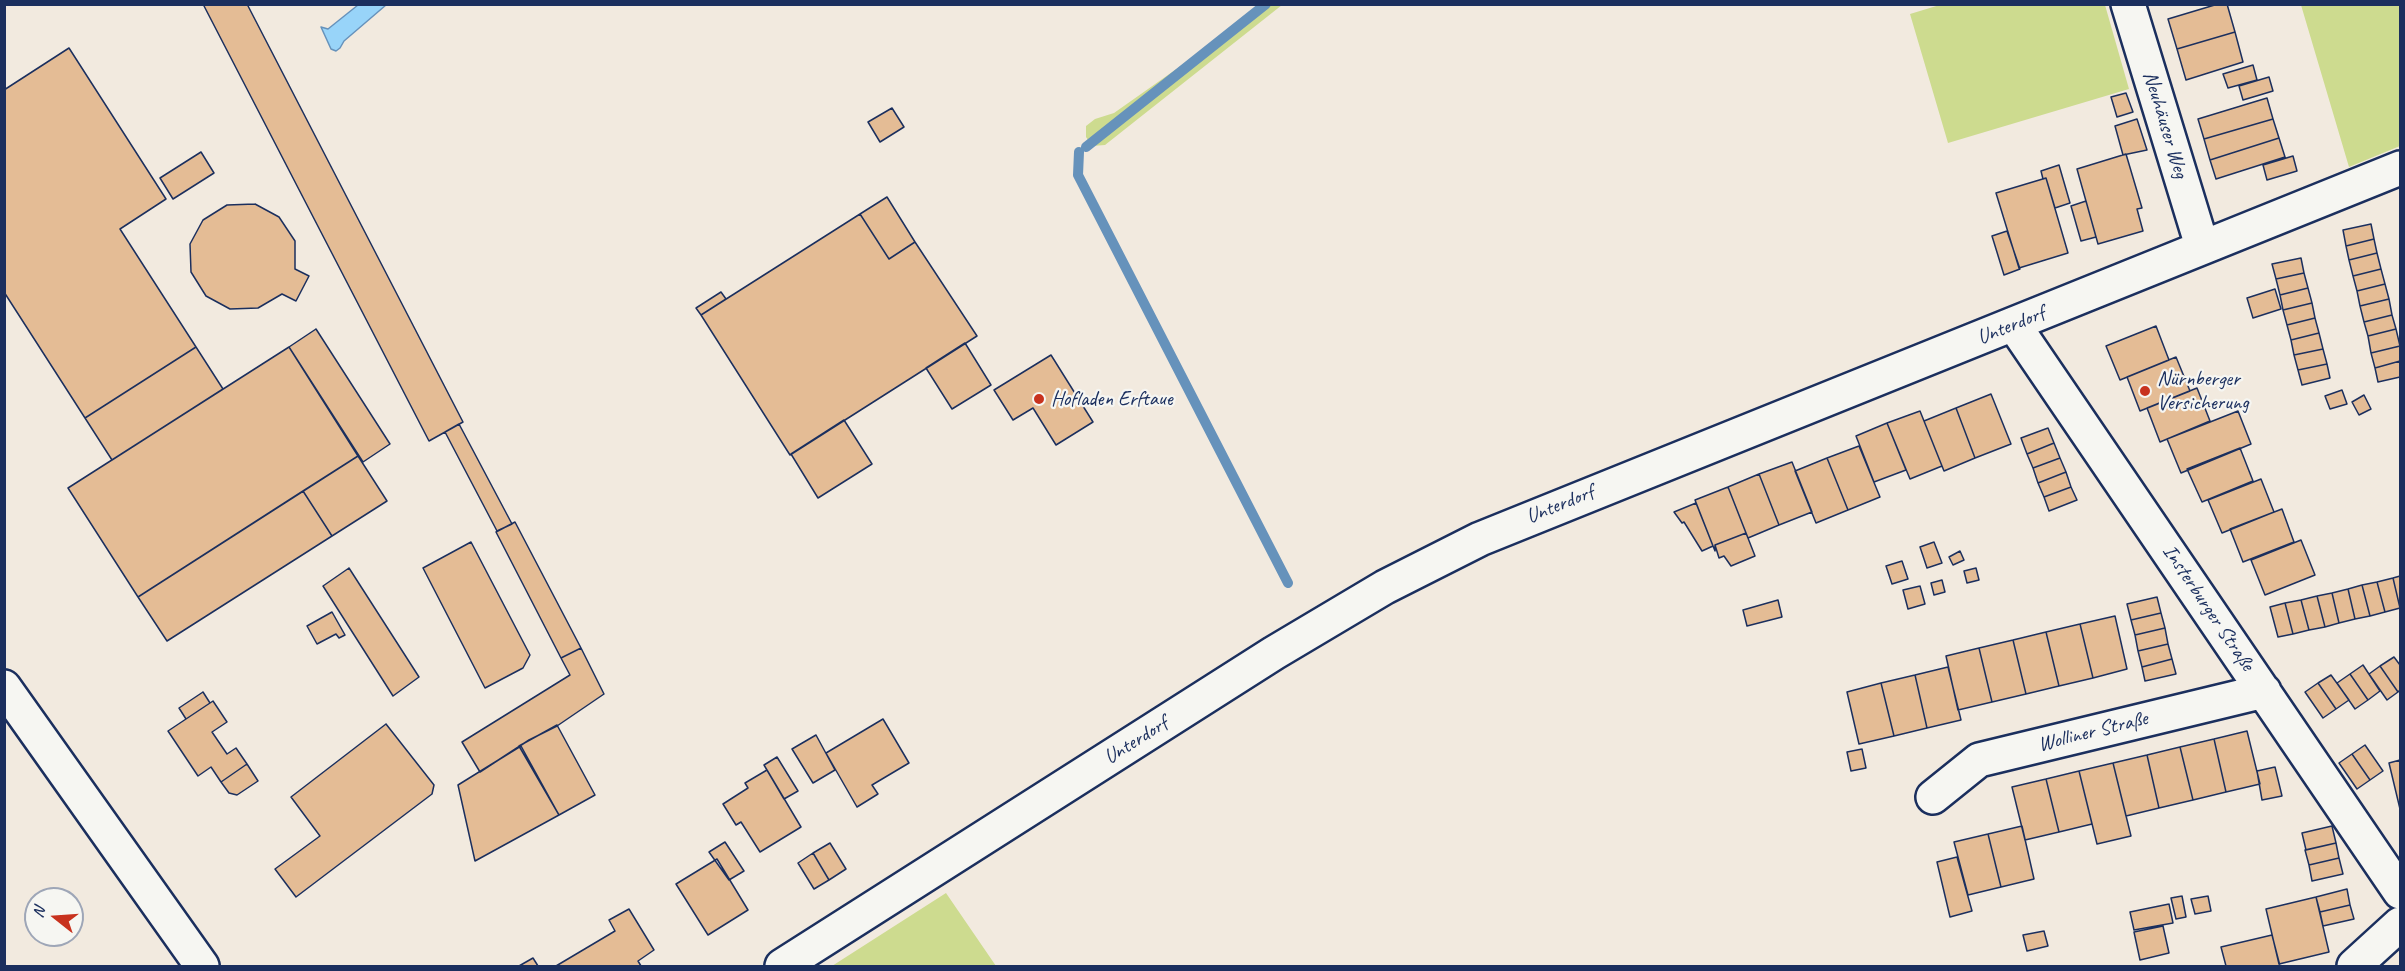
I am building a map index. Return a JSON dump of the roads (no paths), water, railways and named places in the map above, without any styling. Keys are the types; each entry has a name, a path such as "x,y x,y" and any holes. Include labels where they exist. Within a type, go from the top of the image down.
{"street":[{"name":"Neuhäuser Weg","path":"2128,4 2202,246"},
{"name":"Unterdorf","path":"782,966 1274,653 1414,572 1480,539 2400,168"},
{"name":"Insterburger Straße","path":"2014,325 2400,892"},
{"path":"4,687 202,966"},
{"name":"Wolliner Straße","path":"1934,797 1979,760 2264,691"},
{"path":"2354,966 2400,924"}],"water":[{"path":"358,5 386,5 344,41 340,48 336,51 331,49 321,27 328,29"}],"waterway":[{"path":"1086,147 1266,4"},
{"path":"1079,152 1078,175 1288,583"}],"place":[{"name":"Nürnberger Versicherung","path":"2145,391"},
{"name":"Hofladen Erftaue","path":"1039,399"}]}
